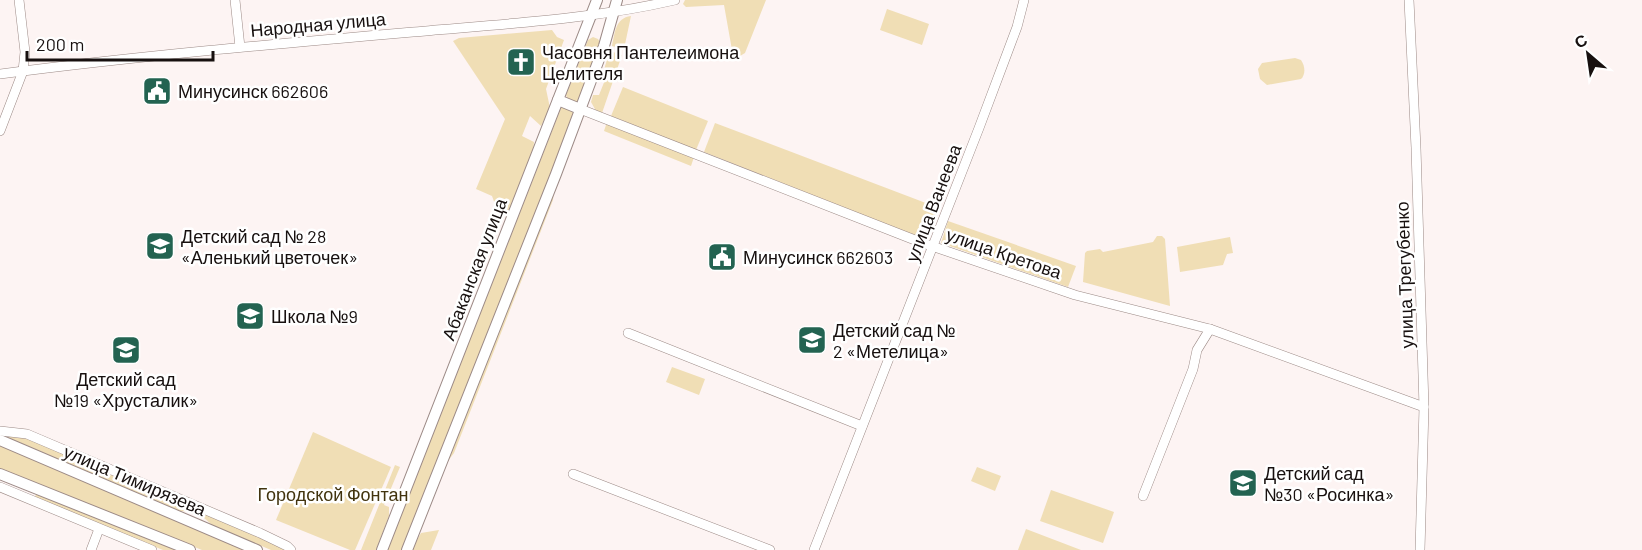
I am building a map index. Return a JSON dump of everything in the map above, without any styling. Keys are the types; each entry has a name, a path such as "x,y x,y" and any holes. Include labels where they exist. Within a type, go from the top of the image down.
{"main road":[{"name":"Абаканская улица","path":"382,550 597,0"},
{"path":"407,550 556,174 605,42 616,5"},
{"path":"583,37 589,32 596,31 600,33 605,42"},
{"path":"558,100 580,109"},
{"name":"улица Тимирязева","path":"0,440 257,550"},
{"path":"0,474 190,550"}],"street":[{"path":"0,131 23,71 25,52 19,0"},
{"path":"235,0 240,47"},
{"name":"Народная улица","path":"0,74 240,47 591,14 616,5 637,9 675,0"},
{"name":"улица Ванеева","path":"814,550 1017,27 1024,0"},
{"name":"улица Трегубенко","path":"1409,0 1417,159 1424,407 1420,550"},
{"name":"улица Кретова","path":"580,109 920,242 1076,295 1210,329 1424,407"},
{"path":"1143,496 1192,369 1197,350 1210,329"},
{"path":"628,333 862,426"},
{"path":"0,431 27,434 260,533 291,550"},
{"path":"573,474 770,550"},
{"path":"0,488 152,550"},
{"path":"91,550 99,529"}],"green space":[{"path":"685,0 766,0 745,53 740,56 732,50 724,5 686,7 683,4"},
{"path":"887,9 929,24 922,45 880,30"},
{"path":"631,16 624,49 612,46 619,23"},
{"path":"552,30 557,37 564,40 546,89 550,108 541,126 530,116 522,136 534,142 533,154 511,211 508,212 496,207 492,196 476,189 505,119 453,41 459,38"},
{"path":"593,37 601,44 579,101 576,103 568,100 566,95 588,40"},
{"path":"610,51 622,55 602,113 596,111 591,102 593,95 599,95 607,75 604,72"},
{"path":"1295,58 1301,60 1303,65 1304,72 1301,79 1267,85 1260,79 1258,69 1262,63"},
{"path":"623,87 708,121 696,150 611,116"},
{"path":"564,106 575,113 403,550 387,550 561,108"},
{"path":"607,122 694,157 691,166 604,131"},
{"path":"715,123 939,208 925,240 704,152"},
{"path":"554,189 553,200 454,453 445,465"},
{"path":"948,221 1076,266 1068,287 941,243"},
{"path":"1157,236 1165,239 1170,306 1083,282 1087,251 1100,249 1103,252 1153,242"},
{"path":"1230,237 1233,253 1227,254 1223,265 1180,272 1177,247"},
{"path":"672,367 705,379 699,395 666,382"},
{"name":"Городской Фонтан","path":"313,432 391,467 355,550 276,520"},
{"path":"16,433 193,509 192,512 180,511 0,434"},
{"path":"0,444 251,550 202,550 0,469"},
{"path":"395,465 400,467 384,505 389,507 389,516 376,550 361,550"},
{"path":"977,467 1001,476 995,491 971,481"},
{"path":"1051,490 1114,512 1103,543 1040,521"},
{"path":"36,494 184,550 163,550 35,498"},
{"path":"204,514 288,550 271,550 212,525 203,517"},
{"path":"1026,529 1081,550 1018,550"},
{"path":"439,530 431,550 411,550 421,533"}],"place":[{"name":"Часовня Пантелеимона Целителя","path":"521,62"},
{"name":"Минусинск 662606","path":"157,91"},
{"name":"Детский сад № 28 «Аленький цветочек»","path":"160,246"},
{"name":"Минусинск 662603","path":"722,257"},
{"name":"Школа №9","path":"250,316"},
{"name":"Детский сад № 2 «Метелица»","path":"812,340"},
{"name":"Детский сад №19 «Хрусталик»","path":"126,350"},
{"name":"Детский сад №30 «Росинка»","path":"1243,483"}]}
